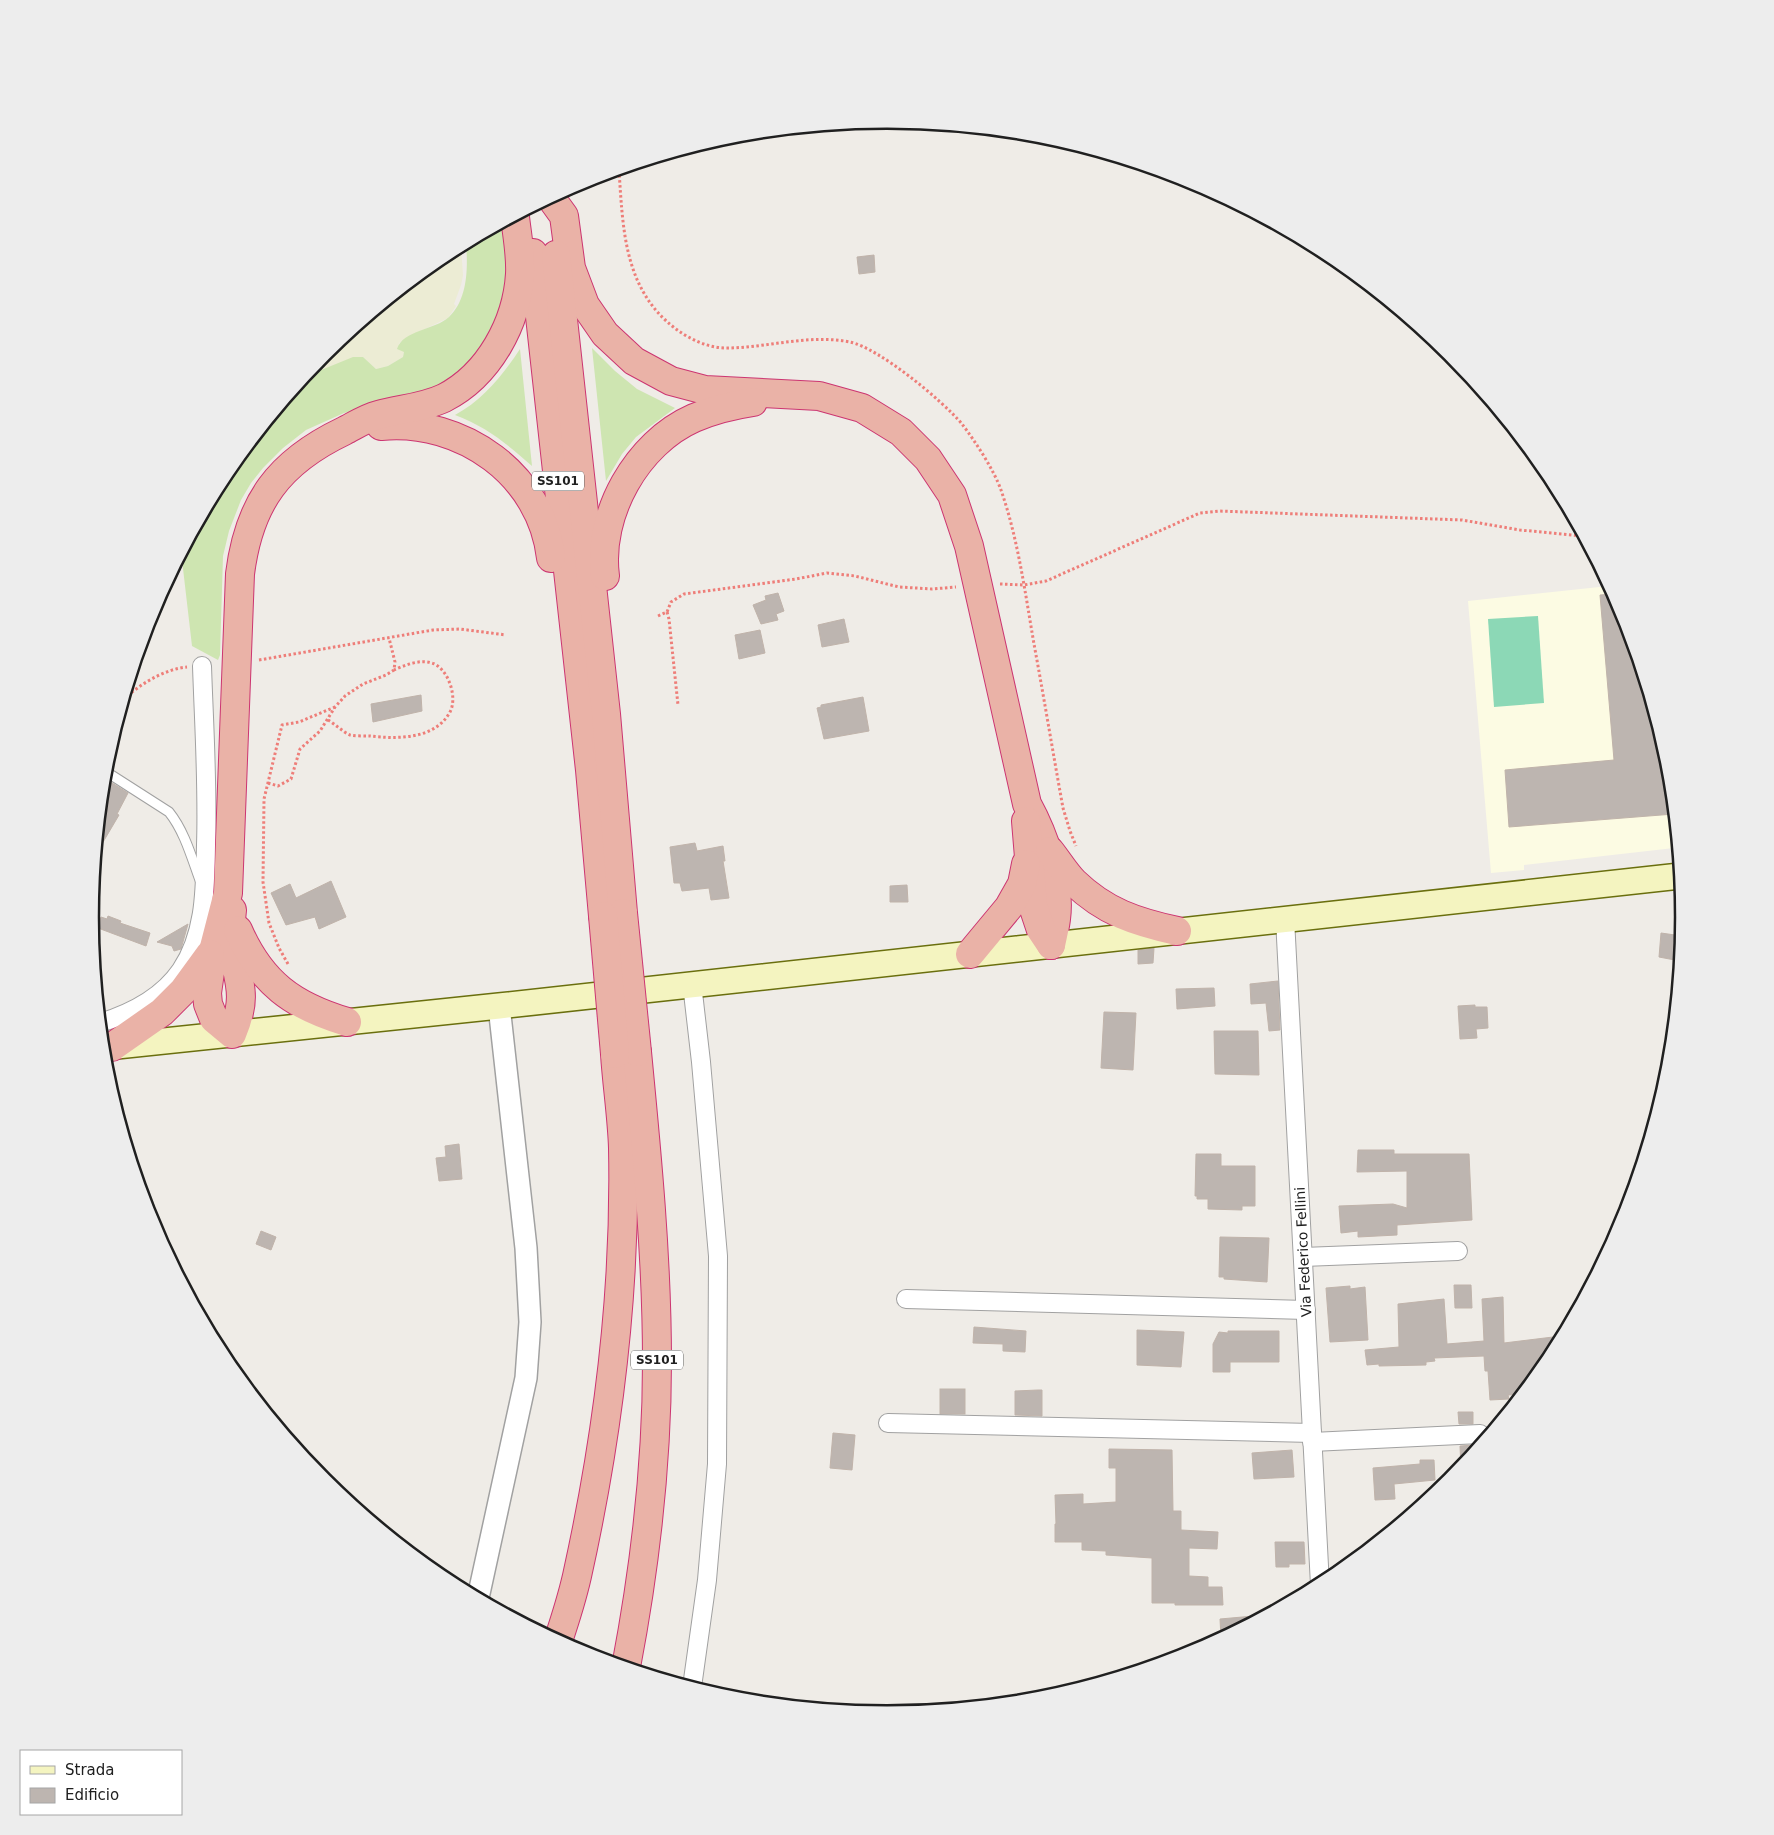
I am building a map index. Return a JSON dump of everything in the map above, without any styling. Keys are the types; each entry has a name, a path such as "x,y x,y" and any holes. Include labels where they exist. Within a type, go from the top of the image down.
{"highway":[{"path":"554,203 564,216 571,268 585,305 605,334 634,361 671,381 705,390 819,396 862,408 901,432 928,460 952,496 970,546 1027,804 1025,828 1036,850 1095,900 1115,912 1142,923 1177,931"},
{"name":"SS101","path":"551,205 606,714 613,915 626,1053 650,1186 657,1363 653,1471 645,1548 627,1661"},
{"name":"SS101","path":"530,215 588,753 613,915"},
{"path":"222,899 242,993 240,1015 232,1034 214,1019 208,1004 207,982 222,899 240,574 243,553 254,515 262,500 285,469 309,449 377,415 408,410 443,398 468,381 492,355 512,315 518,288 520,272 516,223"},
{"path":"606,714 614,646 604,569 605,548 610,521 630,472 654,445 693,418 724,408 788,394"},
{"path":"341,432 400,425 442,432 460,438 490,455 504,466 529,493 543,523 551,552 565,680 588,753"},
{"path":"1036,850 1033,906 1041,930 1051,945"},
{"path":"970,954 1010,907 1036,850"},
{"path":"222,899 249,952 265,975 278,988 308,1008 347,1022"},
{"path":"109,1045 162,1012 183,991 213,951"},
{"name":"SS101","path":"560,1634 577,1578 596,1481 610,1392 619,1288 626,1053"}],"main road":[{"path":"110,1047 499,1006 1674,877"}],"street":[{"path":"105,1021 128,1014 155,998 170,985 182,969 194,944 200,922 222,899 207,796 202,666"},
{"name":"Via Federico Fellini","path":"1285,919 1319,1576"},
{"path":"692,984 701,1062 717,1246 718,1306 717,1464 707,1580 693,1681"},
{"path":"479,1592 526,1378 530,1322 526,1248 499,1006"},
{"path":"1303,1257 1458,1250"},
{"path":"906,1299 1306,1310"},
{"path":"888,1423 1312,1438 1480,1434"}],"lane":[{"path":"112,776 169,812 176,820 183,836 222,899"}],"path":[{"path":"620,176 627,249 634,274 644,294 662,318 686,337 706,345 726,348 826,339 853,342 894,366 946,409 961,423 979,449 1000,488 1014,540 1024,585 1062,808 1077,847"},
{"path":"995,584 1024,585 1046,581 1200,514 1219,511 1462,520 1520,530 1576,535"},
{"path":"658,616 666,612 671,602 684,594 827,573 855,576 899,587 932,589 962,586"},
{"path":"666,612 669,619 678,705"},
{"path":"254,661 433,630 460,629 506,634"},
{"path":"389,638 395,662 394,670"},
{"path":"268,783 278,786 291,779 300,749 312,740 328,720 335,706 345,696 364,684 407,664 431,663 440,668 447,677 451,688 453,702 450,712 430,731 400,738 386,738 350,734 328,720"},
{"path":"133,691 178,668 202,666"},
{"path":"292,970 274,936 266,905 263,882 264,799 282,725 298,722 335,706"}],"shaded area":[{"path":"462,254 463,275 461,285 454,304 456,306 448,318 399,343 404,352 403,357 388,366 376,369 363,357 319,372 367,325 407,292"},
{"path":"1602,587 1633,664 1648,713 1660,764 1669,815 1672,848 1524,865 1524,870 1491,873 1468,601"}],"green space":[{"path":"508,227 512,265 497,332 444,389 344,413 306,430 283,448 263,468 241,500 229,531 223,556 220,655 218,660 192,646 182,564 204,523 262,438 294,398 320,370 353,357 363,357 376,369 388,366 403,357 404,352 397,349 400,343 412,334 443,321 455,310 463,292 466,251"},
{"path":"592,348 615,371 637,389 675,408 636,437 622,454 606,481"},
{"path":"520,349 532,466 496,437 477,425 455,415 475,402 492,386"},
{"path":"1538,616 1544,703 1494,707 1488,619"}],"building":[{"path":"874,255 875,272 859,274 857,257"},
{"path":"778,593 784,611 776,614 778,620 761,624 753,605 766,600 765,596"},
{"path":"1600,595 1605,595 1633,664 1648,713 1669,814 1509,827 1505,770 1614,760"},
{"path":"844,619 849,642 822,647 818,625"},
{"path":"760,630 765,653 739,659 735,635"},
{"path":"421,695 422,711 373,722 371,704"},
{"path":"863,697 869,731 824,739 817,708 821,707 821,705"},
{"path":"111,782 128,793 117,814 119,815 102,843"},
{"path":"695,843 697,851 723,846 725,861 723,861 729,898 711,900 709,888 682,891 680,883 674,883 670,847"},
{"path":"331,881 346,917 319,929 315,917 286,925 271,893 290,884 296,898"},
{"path":"907,885 908,902 890,902 890,886"},
{"path":"108,916 121,921 120,923 150,933 146,946 99,928 101,917 107,919"},
{"path":"188,924 181,949 174,951 172,946 157,942"},
{"path":"1661,933 1675,935 1674,960 1659,957"},
{"path":"1154,948 1153,963 1138,964 1138,950"},
{"path":"1278,981 1280,1030 1269,1031 1266,1003 1251,1004 1250,984"},
{"path":"1214,988 1215,1006 1177,1009 1176,989"},
{"path":"1475,1005 1475,1007 1487,1007 1488,1028 1476,1029 1477,1038 1460,1039 1458,1006"},
{"path":"1104,1012 1136,1013 1133,1070 1101,1068"},
{"path":"1214,1031 1258,1031 1259,1075 1215,1074"},
{"path":"459,1144 462,1179 439,1181 436,1158 446,1157 445,1146"},
{"path":"1358,1150 1394,1150 1394,1154 1469,1154 1472,1220 1397,1225 1397,1235 1358,1237 1358,1231 1341,1233 1339,1206 1393,1204 1407,1208 1407,1171 1357,1172"},
{"path":"1196,1154 1221,1154 1221,1166 1255,1166 1255,1206 1242,1206 1242,1210 1208,1209 1208,1199 1197,1199 1197,1196 1195,1196"},
{"path":"261,1231 276,1237 271,1250 256,1244"},
{"path":"1220,1237 1269,1238 1267,1282 1219,1277"},
{"path":"1454,1285 1471,1285 1472,1308 1455,1308"},
{"path":"1350,1286 1350,1289 1365,1287 1368,1340 1330,1342 1326,1288"},
{"path":"1503,1297 1504,1343 1553,1337 1514,1395 1508,1395 1509,1399 1490,1400 1488,1371 1485,1371 1484,1356 1434,1358 1435,1361 1426,1362 1426,1365 1367,1365 1365,1350 1399,1347 1398,1304 1444,1299 1447,1344 1484,1341 1482,1299"},
{"path":"974,1327 1026,1331 1025,1352 1003,1351 1003,1344 973,1343"},
{"path":"1137,1330 1184,1332 1181,1367 1137,1365"},
{"path":"1228,1331 1279,1331 1279,1362 1230,1362 1230,1372 1213,1372 1213,1344 1219,1332 1228,1333"},
{"path":"940,1389 965,1389 965,1414 940,1414"},
{"path":"1042,1390 1042,1416 1015,1415 1015,1391"},
{"path":"1458,1412 1473,1412 1473,1424 1459,1424"},
{"path":"833,1433 855,1435 852,1470 830,1468"},
{"path":"1472,1445 1461,1458 1460,1446"},
{"path":"1109,1449 1172,1450 1173,1511 1181,1511 1181,1530 1218,1532 1217,1549 1189,1548 1189,1576 1208,1577 1208,1587 1222,1587 1223,1605 1152,1603 1152,1558 1106,1555 1106,1551 1082,1550 1082,1542 1055,1542 1055,1495 1083,1494 1083,1504 1116,1502 1116,1468 1109,1468"},
{"path":"1292,1450 1294,1477 1254,1479 1252,1453"},
{"path":"1420,1460 1434,1460 1435,1480 1394,1484 1395,1499 1375,1500 1373,1468 1420,1464"},
{"path":"1275,1542 1304,1542 1305,1564 1289,1564 1289,1567 1276,1567"},
{"path":"1250,1616 1221,1631 1220,1619"}]}
